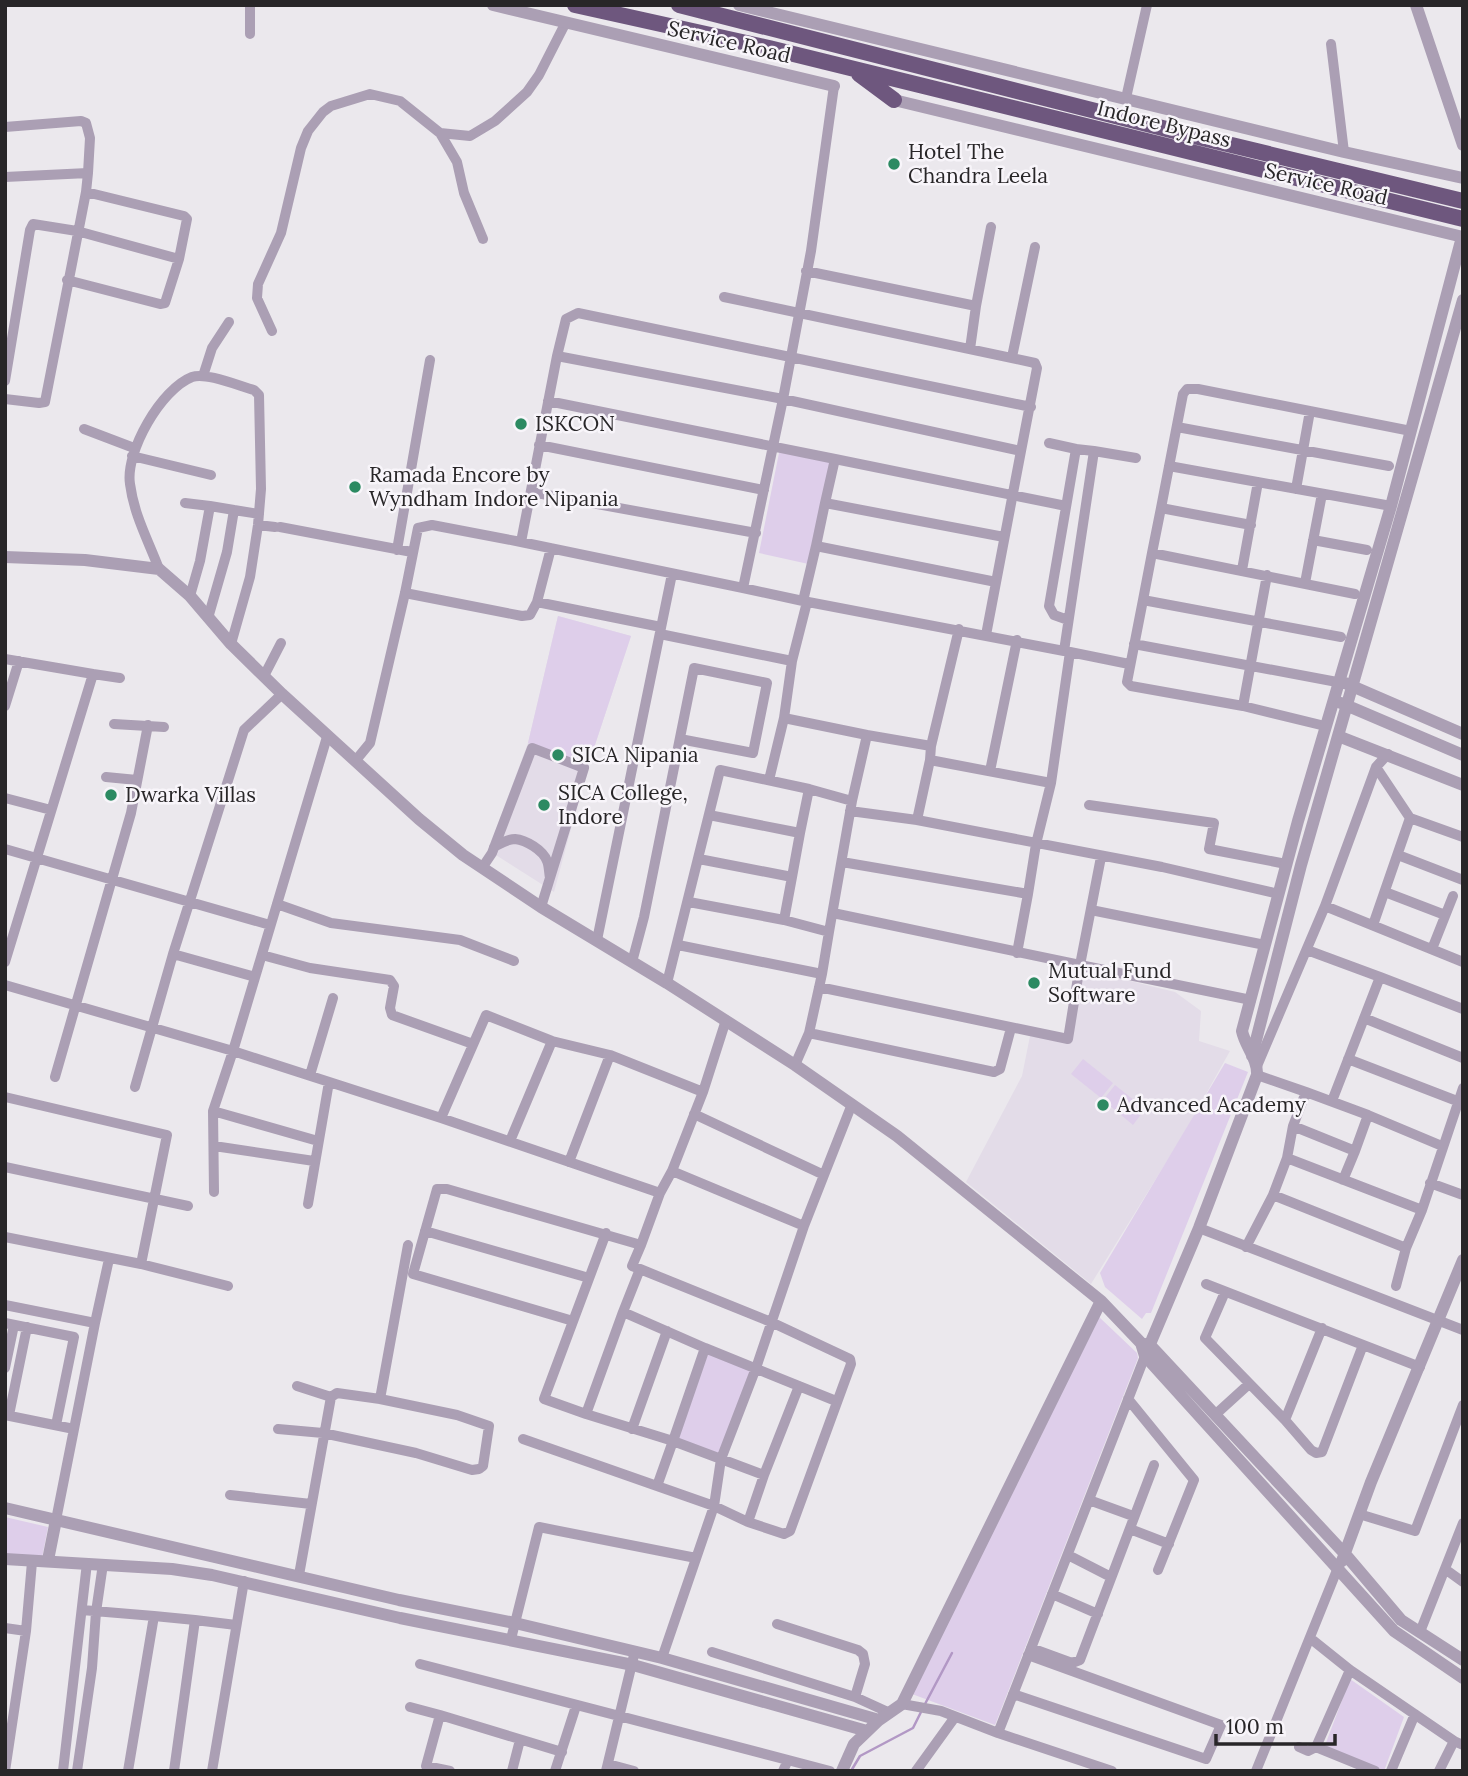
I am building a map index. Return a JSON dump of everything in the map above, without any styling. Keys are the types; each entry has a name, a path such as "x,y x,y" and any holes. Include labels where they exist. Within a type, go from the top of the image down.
{"highway":[{"name":"Indore Bypass","path":"575,5 769,48 1463,219"},
{"name":"Indore Bypass","path":"693,7 1194,136 1463,201"},
{"path":"855,70 894,100"}],"street":[{"path":"250,5 250,34"},
{"name":"Service Road","path":"493,5 834,86"},
{"path":"739,5 1344,152 1463,178"},
{"path":"1126,98 1147,5"},
{"path":"1416,5 1463,145"},
{"path":"440,133 470,135 495,121 527,92 539,75 565,24"},
{"path":"1331,44 1344,152"},
{"path":"743,588 791,358 834,86"},
{"path":"272,331 257,298 258,284 281,233 301,148 308,131 331,106 370,94 400,102 440,133 457,162 464,193 483,239"},
{"name":"Service Road","path":"894,100 1463,237"},
{"path":"5,127 86,122 90,138 86,192 45,402 5,399"},
{"path":"5,177 88,173"},
{"path":"67,280 162,304 167,302 180,259 188,220 186,217 86,192"},
{"path":"5,382 31,227 37,224 77,231 180,259"},
{"path":"970,349 991,227"},
{"path":"1442,1146 1306,1092 1255,1065 1242,1031 1332,700 1391,506 1463,237"},
{"path":"1012,357 1035,247"},
{"path":"806,271 976,306"},
{"path":"724,297 1035,363 1037,368 1031,407 986,635"},
{"path":"1255,1065 1301,865 1463,300"},
{"path":"521,542 566,319 578,313 1031,407"},
{"path":"202,376 212,348 229,322"},
{"path":"557,356 783,399 1021,451"},
{"path":"397,550 430,360"},
{"path":"231,644 250,577 258,519 261,489 259,395 254,390 202,376 192,377 178,386 160,405 133,452 129,481 136,514 159,569 190,596 231,644 327,737 356,760 419,819 482,867 541,907 726,1020 852,1104 897,1136 1101,1301 1216,1414 1345,1554 1401,1620 1463,1660"},
{"path":"1325,726 1243,706 1131,686 1127,682 1183,394 1187,389 1198,389 1411,431"},
{"path":"548,401 1066,506"},
{"path":"1296,489 1310,411"},
{"path":"1177,427 1389,466"},
{"path":"84,429 133,452 211,475"},
{"path":"1049,443 1136,458"},
{"path":"539,445 764,490"},
{"path":"1068,620 1054,615 1049,606 1076,449"},
{"path":"1017,953 1051,783 1067,651 1068,620 1094,451"},
{"path":"769,780 784,718 793,661 835,459"},
{"path":"1169,466 1391,506"},
{"path":"1242,570 1258,482"},
{"path":"531,492 756,533"},
{"path":"1305,583 1322,494"},
{"path":"185,503 234,510 277,527 412,552"},
{"path":"825,503 1004,537"},
{"path":"190,596 200,561 210,506"},
{"path":"1161,508 1251,525"},
{"path":"208,618 227,552 234,510"},
{"path":"356,760 370,743 412,552 418,528 424,525 1129,664"},
{"path":"1313,540 1367,550"},
{"path":"816,546 996,582"},
{"path":"405,593 522,616 532,613 551,548"},
{"path":"1152,553 1355,594"},
{"path":"5,557 85,560 159,569"},
{"path":"597,940 672,574"},
{"path":"1243,706 1267,575"},
{"path":"1143,600 1341,637"},
{"path":"537,602 793,661"},
{"path":"917,820 931,746 959,629"},
{"path":"990,771 1017,640"},
{"path":"264,677 281,643"},
{"path":"1134,644 1338,681 1463,734"},
{"path":"5,659 120,678"},
{"path":"5,706 19,661"},
{"path":"632,962 694,668 767,683 753,753 680,738"},
{"path":"5,962 93,674"},
{"path":"135,1087 173,954 244,730 282,694"},
{"path":"1332,700 1463,755"},
{"path":"784,718 931,746"},
{"path":"114,724 164,727"},
{"path":"55,1077 131,813 148,725"},
{"path":"795,1065 809,1033 851,806 867,735"},
{"path":"1338,736 1463,785"},
{"path":"214,1192 212,1111 233,1051 327,737"},
{"path":"482,867 494,847 532,748 584,768 541,907"},
{"path":"998,1733 1146,1348 1199,1228 1255,1065 1307,950 1376,767 1388,754"},
{"path":"930,760 1051,783"},
{"path":"1376,767 1410,818 1463,837"},
{"path":"667,983 720,770 809,789 851,806 1162,867 1279,894"},
{"path":"106,776 137,780"},
{"path":"784,920 809,789"},
{"path":"5,798 51,810"},
{"path":"1089,805 1214,823 1209,849 1286,864"},
{"path":"709,815 800,833"},
{"path":"1373,925 1410,818"},
{"path":"494,847 504,841 516,839 528,844 540,851 548,861 551,880"},
{"path":"5,849 270,925"},
{"path":"1398,855 1463,880"},
{"path":"819,987 1068,1039 1101,857"},
{"path":"699,859 792,877"},
{"path":"842,862 1028,894"},
{"path":"1385,892 1445,915"},
{"path":"1432,949 1453,896"},
{"path":"689,902 784,920 829,932"},
{"path":"277,904 331,923 460,940 514,961"},
{"path":"1325,905 1463,962"},
{"path":"1091,910 1265,945"},
{"path":"833,913 1251,1000"},
{"path":"678,945 821,974"},
{"path":"1307,950 1463,1009"},
{"path":"173,954 255,978"},
{"path":"262,955 310,968 390,980 394,986 390,1008 392,1015 473,1044"},
{"path":"1332,1101 1380,977"},
{"path":"5,985 233,1051 660,1193"},
{"path":"310,1076 333,998"},
{"path":"441,1118 486,1015 552,1041 610,1055 703,1092"},
{"path":"1364,1018 1463,1058"},
{"path":"523,1439 714,1506 748,1522 784,1534 790,1531 851,1364 850,1359 771,1322 632,1266 703,1092 726,1020"},
{"path":"809,1033 994,1072 1000,1069 1003,1062 1011,1028"},
{"path":"510,1141 552,1041"},
{"path":"569,1162 610,1055"},
{"path":"1348,1059 1457,1101"},
{"path":"308,1204 329,1082"},
{"path":"1396,1286 1406,1248 1422,1210 1463,1088"},
{"path":"1246,1247 1273,1195 1306,1092"},
{"path":"6,1099 167,1135 141,1264"},
{"path":"662,1658 714,1506 721,1459 756,1368 804,1226 852,1104"},
{"path":"212,1111 318,1141"},
{"path":"694,1114 824,1175"},
{"path":"1343,1180 1368,1115"},
{"path":"1293,1126 1355,1151"},
{"path":"214,1146 314,1161"},
{"path":"1287,1158 1422,1210"},
{"path":"5,1167 188,1206"},
{"path":"672,1171 804,1226"},
{"path":"1430,1183 1463,1195"},
{"path":"573,1321 413,1274 437,1189 447,1189 641,1245"},
{"path":"1273,1195 1406,1248"},
{"path":"1199,1228 1463,1330"},
{"path":"425,1231 589,1278"},
{"path":"606,1233 544,1399 673,1441 764,1475"},
{"path":"5,1237 141,1264 228,1286"},
{"path":"380,1399 408,1245"},
{"path":"48,1560 109,1259"},
{"path":"1257,1771 1463,1260"},
{"path":"586,1414 640,1269"},
{"path":"1206,1284 1420,1367"},
{"path":"1225,1292 1205,1338 1311,1450 1317,1453 1322,1452 1363,1345"},
{"path":"842,1771 855,1744 867,1731 906,1704 1101,1301"},
{"path":"5,1305 95,1324"},
{"path":"623,1312 836,1401"},
{"path":"5,1368 10,1324 74,1337 56,1425"},
{"path":"27,1327 7,1415 74,1429"},
{"path":"1284,1420 1322,1328"},
{"path":"632,1429 667,1331"},
{"path":"657,1486 705,1348"},
{"path":"1146,1348 1337,1570 1394,1631 1463,1678"},
{"path":"1216,1414 1249,1384"},
{"path":"297,1386 331,1397"},
{"path":"748,1522 799,1386"},
{"path":"278,1429 323,1433 416,1453 472,1470 483,1466 489,1426 457,1415 380,1399 337,1393 331,1397 323,1433 299,1575"},
{"path":"1128,1399 1194,1480 1158,1570"},
{"path":"1359,1514 1415,1531 1463,1405"},
{"path":"1030,1652 1077,1663 1154,1465"},
{"path":"230,1495 311,1504"},
{"path":"1089,1500 1133,1516"},
{"path":"5,1508 635,1651 885,1716"},
{"path":"1420,1632 1463,1523"},
{"path":"511,1639 538,1527 696,1558"},
{"path":"1130,1529 1169,1544"},
{"path":"1068,1555 1111,1577"},
{"path":"5,1559 172,1569 244,1581 400,1618 633,1665 867,1731"},
{"path":"6,1770 8,1729 26,1631 32,1562"},
{"path":"63,1771 87,1563"},
{"path":"77,1771 103,1564"},
{"path":"1445,1569 1463,1583"},
{"path":"212,1771 244,1581"},
{"path":"1052,1594 1098,1614"},
{"path":"82,1610 236,1625"},
{"path":"460,1629 463,1613"},
{"path":"128,1771 154,1616"},
{"path":"174,1771 195,1620"},
{"path":"777,1624 858,1650 863,1654 865,1664 855,1697"},
{"path":"5,1628 26,1631"},
{"path":"1310,1639 1350,1671 1458,1743 1439,1771"},
{"path":"634,1771 607,1768 635,1651"},
{"path":"712,1652 855,1697 885,1716"},
{"path":"1013,1694 1206,1759 1221,1725 1030,1652"},
{"path":"419,1664 830,1771"},
{"path":"1299,1747 1308,1751 1316,1747 1350,1671"},
{"path":"5,1677 18,1678"},
{"path":"906,1704 941,1711 1112,1771"},
{"path":"555,1771 576,1706"},
{"path":"410,1707 562,1752"},
{"path":"1391,1771 1415,1714"},
{"path":"440,1716 425,1768 450,1771"},
{"path":"916,1771 955,1717"},
{"path":"512,1771 520,1740"},
{"path":"1316,1747 1375,1771"},
{"path":"783,1771 788,1760"}],"shaded area":[{"path":"780,448 836,458 813,565 759,553"},
{"name":"SICA Nipania","path":"558,616 631,636 588,766 554,892 488,850 528,743"},
{"path":"558,616 631,636 588,766 528,743"},
{"name":"Advanced Academy","path":"1081,969 1175,992 1201,1011 1199,1041 1230,1051 1183,1135 1091,1284 966,1182 1022,1076 1030,1036 1067,1042"},
{"path":"1083,1059 1113,1083 1101,1098 1071,1074"},
{"path":"1225,1063 1248,1072 1151,1313 1146,1313 1142,1319 1105,1287 1100,1273"},
{"path":"1115,1085 1145,1109 1133,1125 1103,1100"},
{"path":"1098,1316 1137,1353 1138,1358 995,1725 912,1694"},
{"path":"709,1351 758,1370 725,1456 678,1439"},
{"path":"5,1517 48,1527 42,1558 5,1554"},
{"path":"1350,1679 1404,1717 1384,1771 1324,1748"}],"waterway":[{"path":"925,1704 952,1653"},
{"path":"851,1771 860,1756 913,1728 922,1710"}],"place":[{"name":"Hotel The Chandra Leela","path":"894,164"},
{"name":"ISKCON","path":"521,424"},
{"name":"Ramada Encore by Wyndham Indore Nipania","path":"355,487"},
{"name":"SICA Nipania","path":"558,755"},
{"name":"Dwarka Villas","path":"111,795"},
{"name":"SICA College, Indore","path":"544,805"},
{"name":"Mutual Fund Software","path":"1034,983"},
{"name":"Advanced Academy","path":"1103,1105"}]}
